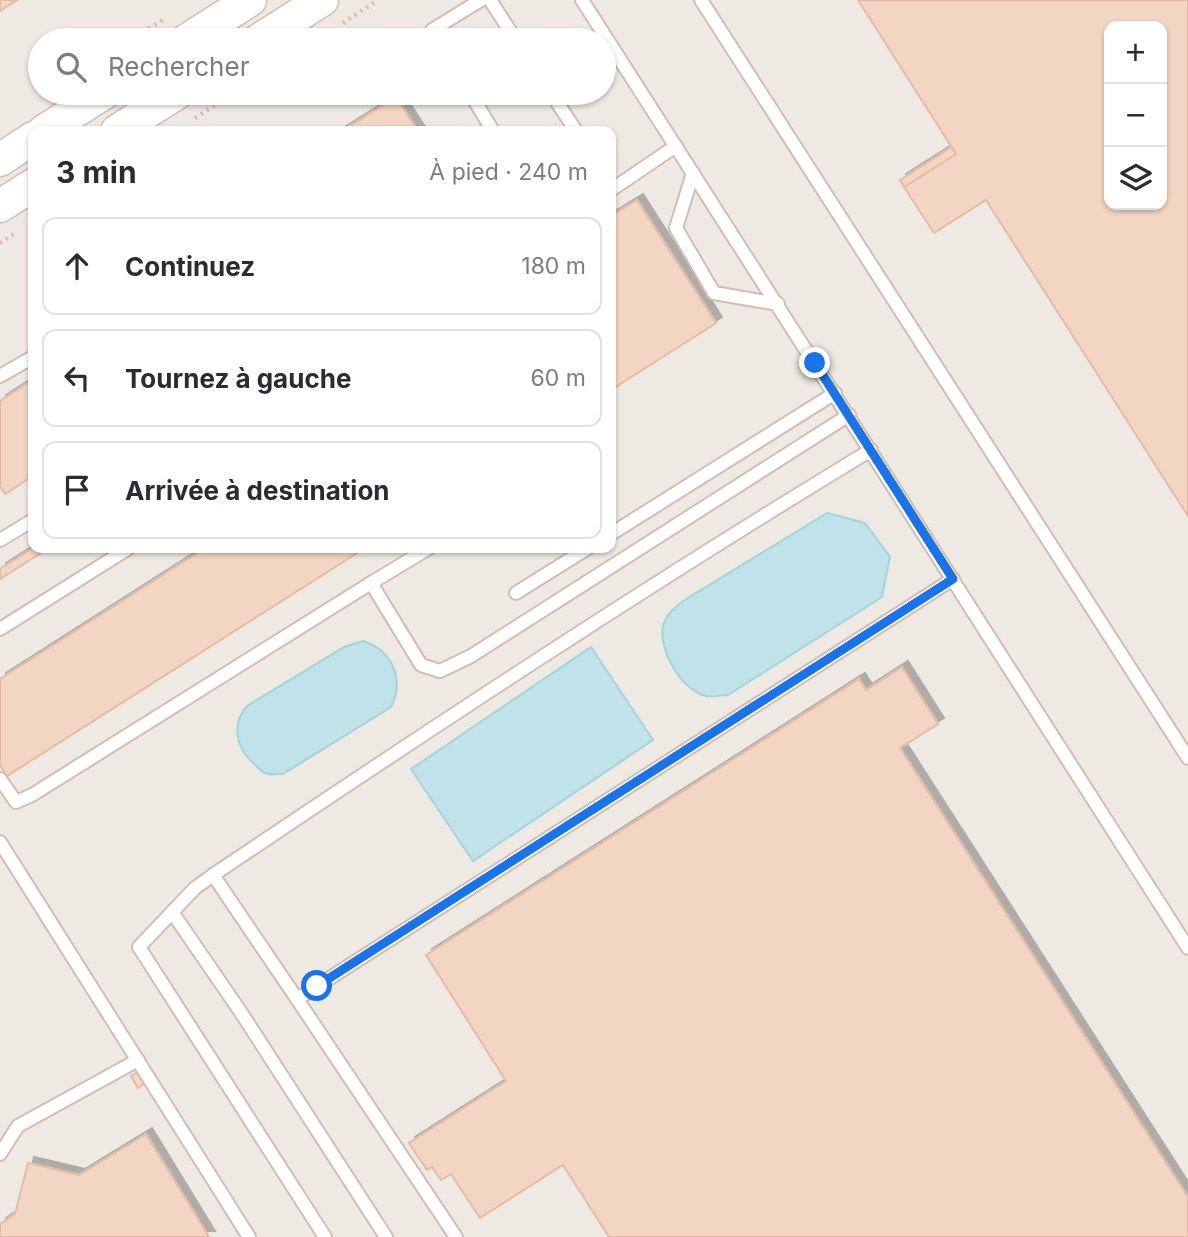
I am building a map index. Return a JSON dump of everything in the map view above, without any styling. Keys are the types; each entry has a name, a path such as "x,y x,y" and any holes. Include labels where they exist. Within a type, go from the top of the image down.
{"street":[{"path":"206,28 250,0"},
{"path":"290,28 329,13"},
{"path":"52,126 85,105"},
{"path":"125,126 158,105"},
{"path":"0,160 28,141"},
{"path":"0,206 28,188"}],"lane":[{"path":"435,28 481,0"},
{"path":"490,0 508,28"},
{"path":"582,0 600,28"},
{"path":"701,0 1188,758"},
{"path":"616,53 1188,948"},
{"path":"477,105 490,126"},
{"path":"559,105 573,126"},
{"path":"616,185 676,146"},
{"path":"693,173 676,228 714,293 778,304"},
{"path":"0,376 28,360"},
{"path":"616,531 835,393"},
{"path":"371,583 421,665 440,671 471,656 849,415"},
{"path":"325,1237 139,947 195,888 213,875 783,502 871,450"},
{"path":"0,540 28,523"},
{"path":"0,629 121,553"},
{"path":"0,779 16,802 32,795 421,553"},
{"path":"516,593 581,553"},
{"path":"297,999 953,579"},
{"path":"0,842 249,1237"},
{"path":"213,875 456,1237"},
{"path":"172,912 242,1014 380,1235"},
{"path":"0,1154 18,1126 138,1060"}],"path":[{"path":"329,13 378,0"},
{"path":"184,125 215,105"}],"shaded area":[{"path":"0,0 1188,0 1188,1237 0,1237"}],"water":[{"path":"827,513 865,523 890,557 882,597 728,695 706,696 697,693 681,678 668,657 662,636 666,618 683,601"},
{"path":"363,641 382,651 393,667 397,686 391,707 283,774 261,771 246,756 239,742 239,720 247,706 344,647"},
{"path":"591,647 653,740 473,861 411,769"}],"building":[{"path":"0,0 17,0 0,11"},
{"path":"858,0 1188,0 1188,516 986,200 934,233 904,187 956,154"},
{"path":"383,105 401,105 415,126 350,126"},
{"path":"952,147 956,154 904,187 900,180"},
{"path":"637,200 716,323 616,387 616,213"},
{"path":"28,383 28,479 5,494 0,486 0,401"},
{"path":"28,551 41,553 0,579 0,569"},
{"path":"197,553 357,553 7,776 0,765 0,679"},
{"path":"902,667 938,724 900,748 1188,1197 1188,1237 609,1237 563,1165 480,1218 451,1174 441,1180 432,1167 427,1170 409,1143 506,1081 426,955 859,679 866,690"},
{"path":"140,1071 146,1082 138,1088 131,1076"},
{"path":"146,1134 209,1237 0,1237 0,1224 15,1214 28,1163 79,1175"}],"route":[{"path":"317,986 953,579 815,363"}]}
